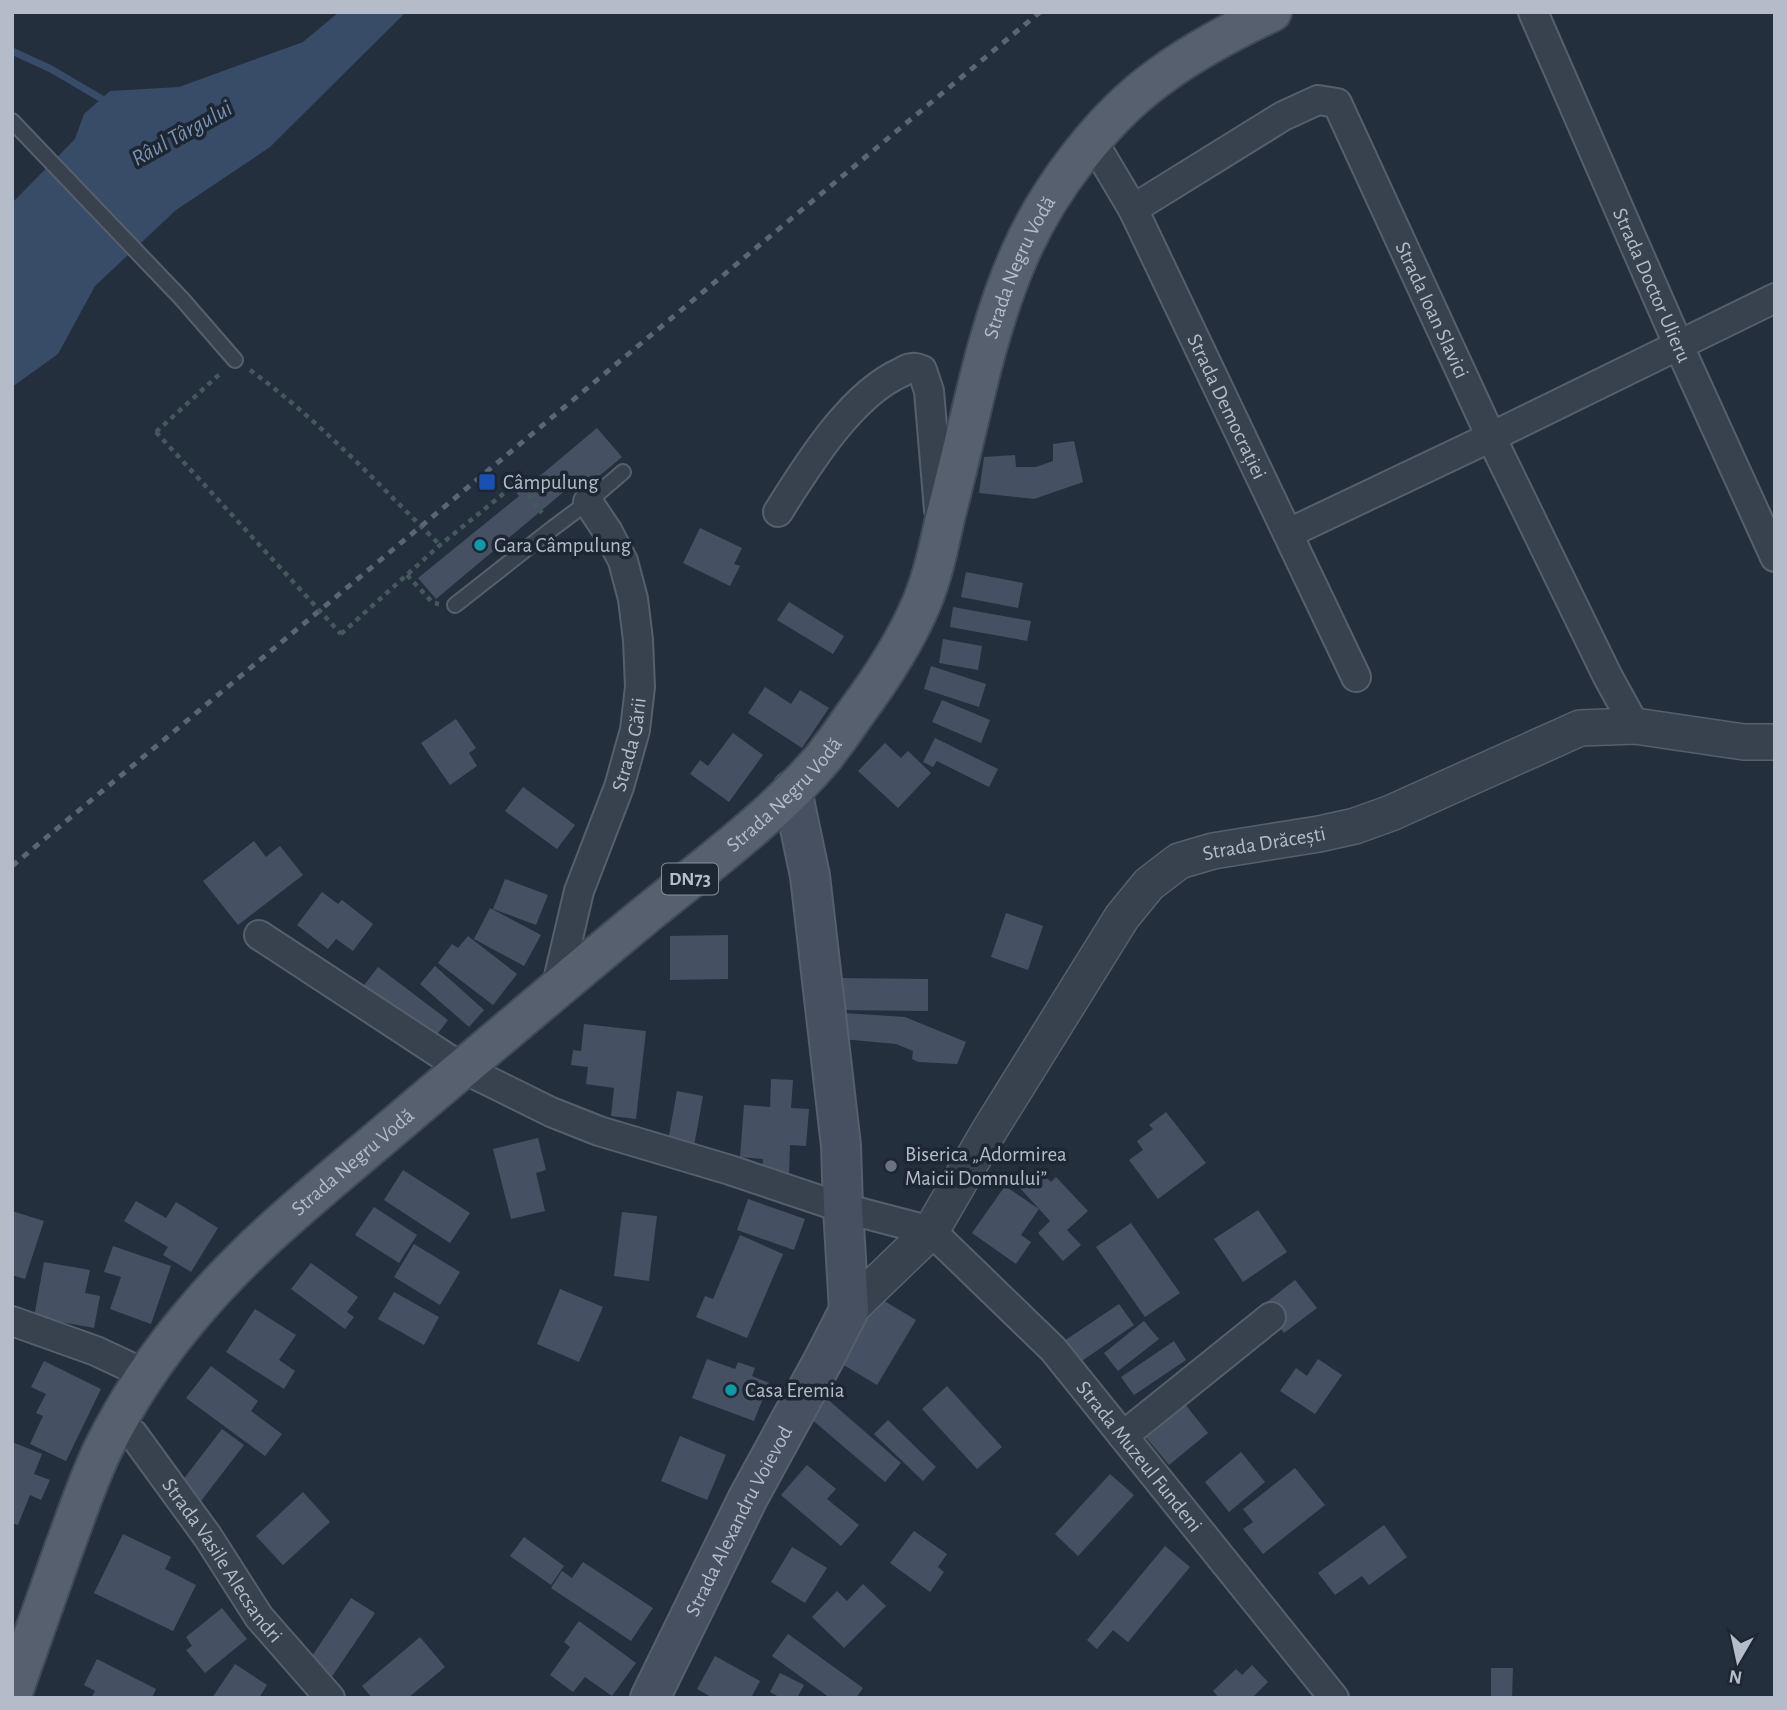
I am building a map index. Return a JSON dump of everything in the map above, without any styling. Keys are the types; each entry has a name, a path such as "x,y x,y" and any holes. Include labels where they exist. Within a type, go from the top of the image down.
{"main road":[{"name":"Strada Negru Vodă","path":"12,1695 85,1490 101,1454 116,1423 147,1375 191,1315 263,1239 556,989 743,836 822,759 842,733 877,685 909,631 924,598 978,382 1006,289 1037,219 1093,140 1124,107 1155,80 1198,50 1272,12"},
{"path":"792,790 810,876 841,1146 849,1310"},
{"name":"Strada Alexandru Voievod","path":"650,1698 748,1498 849,1310"}],"street":[{"name":"Strada Doctor Ulieru","path":"1533,12 1678,344 1775,557"},
{"name":"Strada Ioan Slavici","path":"1133,209 1283,116 1318,100 1338,103 1491,437 1608,677 1635,726"},
{"name":"Strada Democrației","path":"1093,140 1133,209 1356,677"},
{"path":"1289,533 1775,298"},
{"path":"778,512 824,443 854,407 887,378 912,368 922,370 929,391 942,534"},
{"name":"Strada Gării","path":"556,989 579,891 619,787 635,730 640,687 633,599 622,561 608,532 588,502"},
{"name":"Strada Drăcești","path":"849,1310 931,1231 989,1131 1122,917 1149,884 1179,860 1213,851 1355,826 1391,813 1580,727 1635,726 1744,742 1775,742"},
{"path":"259,935 462,1068 551,1112 599,1131 730,1170 843,1208 931,1231"},
{"name":"Strada Muzeul Fundeni","path":"931,1231 1053,1349 1334,1698"},
{"path":"1123,1436 1272,1317"},
{"path":"12,1321 96,1351 147,1375"},
{"name":"Strada Vasile Alecsandri","path":"116,1423 133,1434 208,1537 259,1617 330,1698"}],"lane":[{"path":"12,121 183,299 235,359"},
{"path":"455,605 623,472"}],"path":[{"path":"235,359 307,415 440,545"},
{"path":"217,376 156,432 341,635 440,545 518,482 553,528"},
{"path":"407,575 433,603 455,605"}],"water":[{"name":"Râul Târgului","path":"339,12 406,12 270,147 176,210 95,286 58,354 12,387 12,203 75,139 84,114 110,91 179,87 303,42"}],"building":[{"name":"Gara Câmpulung","path":"597,428 622,457 586,487 579,479 436,599 418,578 519,496 510,484 520,476 529,485"},
{"path":"1074,441 1083,482 1034,499 979,493 984,457 1015,455 1016,467 1036,467 1053,461 1053,444"},
{"path":"700,528 742,548 734,564 740,566 730,586 683,563"},
{"path":"966,572 1023,583 1018,608 961,597"},
{"path":"789,602 844,636 833,654 777,620"},
{"path":"953,607 1031,621 1027,641 950,627"},
{"path":"943,639 982,646 978,670 939,663"},
{"path":"931,666 986,684 979,707 924,689"},
{"path":"765,687 791,704 800,690 829,708 802,748 748,713"},
{"path":"942,700 990,720 981,743 932,722"},
{"path":"456,719 476,748 469,753 477,766 450,785 421,743"},
{"path":"733,733 763,755 729,802 690,774 700,760 708,766"},
{"path":"935,738 998,769 989,787 937,761 933,767 923,762"},
{"path":"885,743 901,758 908,751 931,773 898,808 858,771"},
{"path":"523,787 575,825 557,849 505,811"},
{"path":"254,841 266,857 280,846 303,875 238,925 203,881"},
{"path":"505,879 548,895 536,925 493,909"},
{"path":"322,892 338,904 342,900 373,924 353,951 336,939 328,949 297,925"},
{"path":"490,908 541,935 524,966 474,939"},
{"path":"1006,913 1043,926 1028,970 991,957"},
{"path":"728,935 728,979 670,980 670,936"},
{"path":"468,936 517,974 493,1005 438,963 452,944 458,948"},
{"path":"435,966 484,1010 469,1027 420,984"},
{"path":"378,967 448,1020 429,1045 359,992"},
{"path":"839,978 928,979 928,1011 839,1010"},
{"path":"843,1013 905,1017 966,1042 957,1064 918,1062 912,1059 913,1051 896,1044 842,1039"},
{"path":"584,1024 646,1031 636,1119 611,1116 614,1088 586,1084 588,1067 571,1065 573,1050 581,1051"},
{"path":"771,1079 793,1080 791,1108 809,1109 806,1146 790,1145 789,1173 762,1171 763,1159 740,1157 744,1105 770,1107"},
{"path":"677,1091 703,1096 694,1146 668,1141"},
{"path":"1166,1112 1206,1163 1158,1199 1129,1160 1143,1150 1137,1141 1153,1129 1149,1125"},
{"path":"538,1138 546,1170 536,1173 545,1211 511,1219 493,1149"},
{"path":"403,1170 470,1213 450,1243 384,1200"},
{"path":"1039,1170 1051,1182 1056,1177 1088,1211 1067,1230 1081,1245 1063,1261 1038,1233 1050,1221 1020,1188"},
{"path":"1005,1186 1039,1209 1021,1235 1031,1242 1016,1264 972,1233"},
{"path":"748,1199 805,1219 794,1250 737,1230"},
{"path":"136,1201 166,1218 176,1202 218,1228 191,1272 163,1255 168,1247 124,1221"},
{"path":"374,1207 417,1235 399,1263 355,1235"},
{"path":"1258,1210 1287,1252 1243,1282 1214,1239"},
{"path":"12,1211 44,1221 25,1279 12,1275"},
{"path":"622,1212 657,1216 649,1281 614,1276"},
{"path":"1131,1223 1180,1293 1145,1317 1096,1247"},
{"path":"740,1235 783,1254 747,1338 696,1317 705,1296 713,1299"},
{"path":"414,1244 460,1272 440,1305 394,1277"},
{"path":"113,1246 171,1266 151,1324 110,1309 121,1277 104,1272"},
{"path":"44,1262 90,1270 85,1293 100,1296 94,1328 34,1317"},
{"path":"311,1263 358,1297 347,1312 354,1317 345,1329 291,1289"},
{"path":"1295,1280 1317,1308 1284,1333 1263,1305"},
{"path":"560,1289 603,1307 579,1362 537,1344"},
{"path":"394,1292 439,1317 424,1345 378,1319"},
{"path":"876,1296 916,1320 877,1385 837,1361"},
{"path":"1119,1304 1134,1325 1076,1365 1061,1343"},
{"path":"255,1309 296,1335 279,1360 295,1371 284,1389 226,1352"},
{"path":"1144,1321 1159,1339 1118,1371 1104,1353"},
{"path":"1174,1341 1186,1360 1134,1395 1121,1377"},
{"name":"Casa Eremia","path":"707,1359 735,1369 738,1362 755,1368 752,1376 769,1383 754,1421 692,1398"},
{"path":"1318,1359 1342,1375 1315,1414 1280,1391 1296,1368 1307,1376"},
{"path":"44,1361 101,1389 66,1461 30,1444 43,1416 36,1413 46,1394 31,1387"},
{"path":"211,1366 258,1401 251,1411 282,1434 265,1456 186,1398"},
{"path":"947,1386 1002,1447 977,1469 922,1409"},
{"path":"826,1398 901,1463 885,1482 809,1417"},
{"path":"1184,1403 1208,1433 1169,1465 1144,1435"},
{"path":"888,1420 936,1467 923,1481 874,1434"},
{"path":"222,1429 244,1445 201,1501 179,1485"},
{"path":"680,1436 726,1455 707,1500 661,1481"},
{"path":"12,1442 42,1454 34,1474 50,1480 41,1500 30,1495 18,1525 12,1523"},
{"path":"1241,1452 1265,1482 1229,1512 1205,1482"},
{"path":"807,1465 836,1489 827,1499 859,1525 841,1546 781,1495"},
{"path":"1295,1468 1325,1505 1263,1554 1243,1529 1253,1522 1243,1509"},
{"path":"1110,1474 1134,1495 1078,1556 1055,1534"},
{"path":"303,1492 330,1522 283,1565 256,1536"},
{"path":"1384,1525 1407,1557 1369,1585 1362,1576 1335,1595 1318,1573"},
{"path":"914,1531 947,1554 938,1567 944,1572 930,1592 890,1563"},
{"path":"123,1534 171,1557 165,1569 196,1585 173,1631 94,1593"},
{"path":"524,1537 564,1566 551,1585 510,1556"},
{"path":"1165,1546 1190,1567 1128,1642 1113,1630 1097,1649 1087,1640"},
{"path":"792,1547 827,1568 805,1603 771,1582"},
{"path":"583,1562 653,1608 631,1641 551,1588 562,1571 572,1578"},
{"path":"863,1584 886,1606 844,1648 812,1617 837,1591 847,1601"},
{"path":"351,1598 375,1613 331,1678 308,1662"},
{"path":"222,1608 247,1639 205,1673 186,1650 192,1646 186,1637"},
{"path":"579,1621 636,1663 612,1696 585,1677 573,1692 550,1675 570,1647 564,1642"},
{"path":"788,1634 863,1688 856,1698 830,1698 772,1656"},
{"path":"420,1637 445,1667 408,1698 372,1698 362,1686"},
{"path":"715,1656 760,1681 751,1698 713,1698 697,1689"},
{"path":"97,1659 156,1689 152,1698 91,1698 95,1691 84,1685"},
{"path":"235,1664 267,1685 259,1698 212,1698"},
{"path":"1252,1665 1268,1682 1252,1698 1219,1698 1213,1691 1236,1669 1242,1675"},
{"path":"1491,1668 1513,1668 1512,1698 1491,1698"},
{"path":"780,1673 804,1685 797,1698 781,1698 770,1692"}],"waterway":[{"path":"12,51 51,69 107,102"}],"railway":[{"path":"12,866 1040,12"}],"place":[{"name":"Câmpulung","path":"487,482"},
{"name":"Gara Câmpulung","path":"480,545"},
{"name":"Biserica „Adormirea Maicii Domnului”","path":"891,1166"},
{"name":"Casa Eremia","path":"731,1390"}]}
